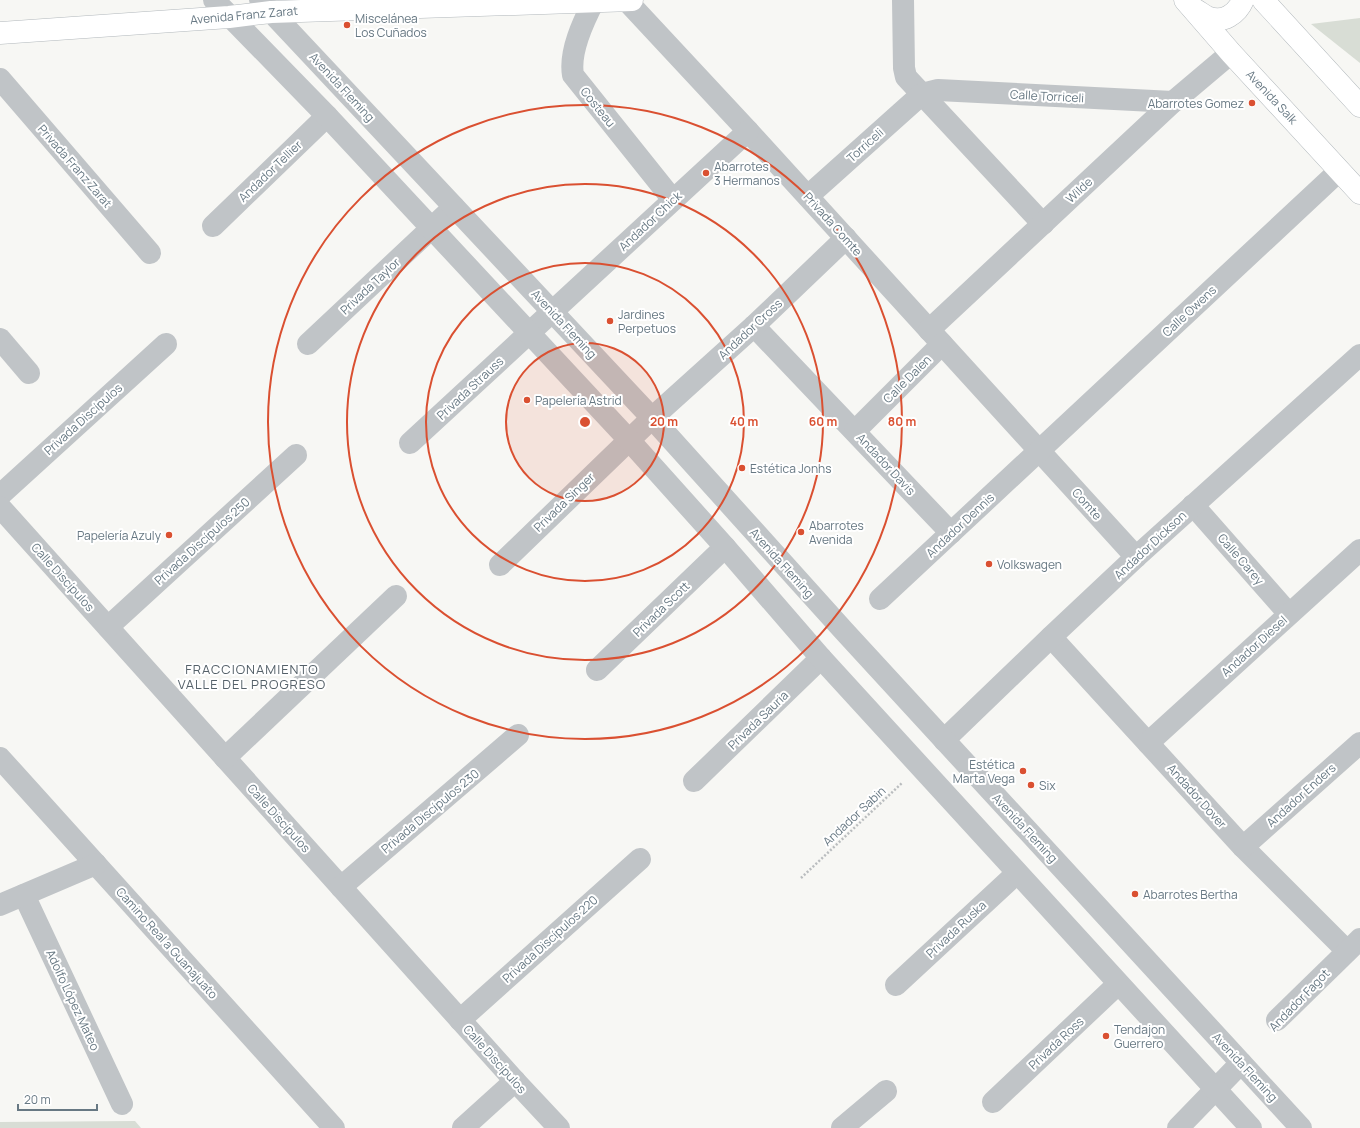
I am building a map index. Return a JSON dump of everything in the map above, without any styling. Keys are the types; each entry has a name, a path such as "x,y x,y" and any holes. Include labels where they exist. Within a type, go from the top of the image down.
{"main road":[{"name":"Avenida Franz Zarat","path":"0,34 229,17 271,4 632,0"},
{"path":"1188,4 1207,17 1216,19 1233,15 1244,0"},
{"path":"1263,0 1360,106"},
{"name":"Avenida Salk","path":"1188,4 1360,193"}],"street":[{"path":"214,0 327,116 629,440 725,547 821,658 1251,1128"},
{"name":"Privada Comte","path":"626,0 808,196 1038,451"},
{"path":"903,0 904,68 906,77 1043,224"},
{"name":"Costeau","path":"594,1 584,20 574,53 571,66 573,75 673,200"},
{"name":"Avenida Fleming","path":"271,4 454,207 652,418 844,631 1301,1128"},
{"name":"Wilde","path":"936,337 1043,224 1173,102 1231,53"},
{"name":"Privada Franz Zarat","path":"0,79 150,253"},
{"name":"Calle Torriceli","path":"922,94 938,90 1173,102"},
{"name":"Torriceli","path":"808,196 922,94"},
{"name":"Andador Tellier","path":"213,226 327,116"},
{"name":"Andador Chick","path":"530,333 748,131"},
{"name":"Calle Owens","path":"1038,451 1340,171"},
{"name":"Privada Taylor","path":"308,344 454,207"},
{"name":"Andador Cross","path":"629,440 754,326 846,238"},
{"name":"Andador Davis","path":"754,326 951,533"},
{"name":"Privada Strauss","path":"410,443 530,333"},
{"name":"Calle Dalen","path":"854,431 936,337"},
{"path":"0,339 29,373"},
{"name":"Privada Discípulos","path":"0,495 166,344"},
{"name":"Andador Dickson","path":"944,740 1051,637 1193,505 1360,355"},
{"name":"Privada Singer","path":"500,565 629,440"},
{"name":"Andador Dennis","path":"880,599 1038,451"},
{"name":"Comte","path":"1038,451 1136,558"},
{"name":"Privada Discípulos 250","path":"108,627 296,455"},
{"name":"Calle Carey","path":"1193,505 1289,614"},
{"name":"Calle Discípulos","path":"0,507 460,1020 559,1128"},
{"name":"Privada Scott","path":"597,670 725,547"},
{"name":"Andador Diesel","path":"1148,743 1360,550"},
{"path":"225,758 396,596"},
{"name":"Andador Dover","path":"1051,637 1243,847 1354,945"},
{"name":"Privada Sauria","path":"694,781 821,658"},
{"name":"Privada Discípulos 230","path":"341,887 518,735"},
{"name":"Andador Enders","path":"1243,847 1360,743"},
{"name":"Camino Real a Guanajuato","path":"0,758 96,864 323,1124"},
{"name":"Privada Discípulos 220","path":"460,1020 640,859"},
{"path":"0,904 96,864"},
{"name":"Privada Ruska","path":"896,985 1017,873"},
{"name":"Adolfo López Mateo","path":"24,895 122,1104"},
{"name":"Andador Fagot","path":"1277,1020 1354,945"},
{"name":"Privada Ross","path":"993,1102 1118,984"},
{"path":"1178,1128 1216,1090 1241,1062"},
{"path":"462,1128 515,1081"},
{"path":"842,1128 886,1091"}],"path":[{"name":"Andador Sabin","path":"801,878 920,767"}],"shaded area":[{"path":"1360,18 1360,63 1311,24"},
{"path":"135,1121 141,1128 0,1128 0,1122"}],"place":[{"name":"Miscelánea Los Cuñados","path":"347,25"},
{"name":"Abarrotes Gomez","path":"1252,103"},
{"name":"Abarrotes 3 Hermanos","path":"706,173"},
{"name":"Jardines Perpetuos","path":"610,321"},
{"name":"Papelería Astrid","path":"527,400"},
{"name":"Estética Jonhs","path":"742,468"},
{"name":"Abarrotes Avenida","path":"801,532"},
{"name":"Papelería Azuly","path":"169,535"},
{"name":"Volkswagen","path":"989,564"},
{"name":"Estética Marta Vega","path":"1023,771"},
{"name":"Six","path":"1031,785"},
{"name":"Abarrotes Bertha","path":"1135,894"},
{"name":"Tendajon Guerrero","path":"1106,1036"}],"district":[{"name":"FRACCIONAMIENTO VALLE DEL PROGRESO","path":"252,676"}]}
